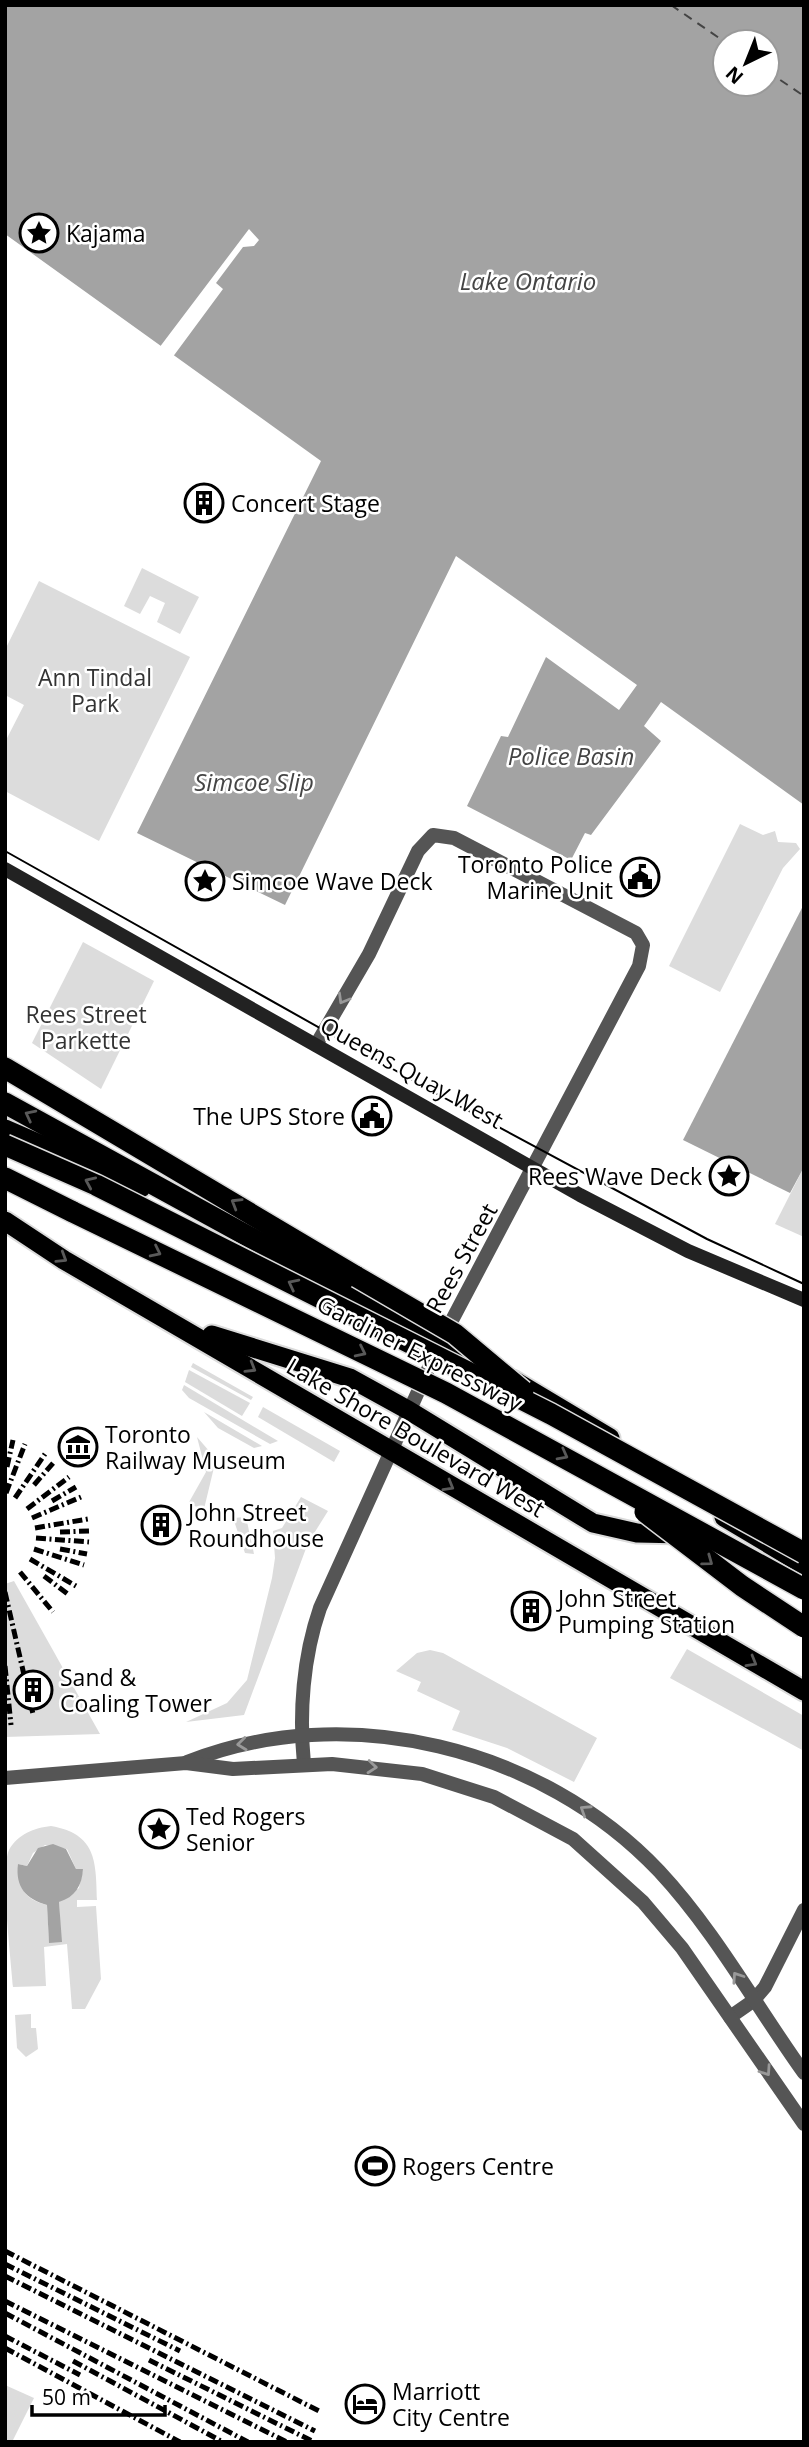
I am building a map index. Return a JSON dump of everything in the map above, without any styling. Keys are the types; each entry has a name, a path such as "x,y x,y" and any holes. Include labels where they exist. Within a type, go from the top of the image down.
{"highway":[{"path":"5,1068 455,1334 551,1415"},
{"path":"5,1103 587,1422 746,1534 804,1565"},
{"path":"5,1129 108,1172 368,1302"},
{"name":"Gardiner Expressway","path":"5,1145 96,1185 551,1415 804,1553"},
{"name":"Gardiner Expressway","path":"5,1178 446,1394 597,1473 804,1589"},
{"path":"5,1189 73,1212"},
{"name":"Lake Shore Boulevard West","path":"5,1221 64,1260 804,1691"},
{"path":"171,1321 350,1378 408,1410 593,1523 637,1533 746,1534"},
{"path":"597,1473 685,1544 804,1627"}],"main road":[{"name":"Queens Quay West","path":"5,869 580,1195 688,1251 804,1300"}],"street":[{"name":"Rees Street","path":"304,1764 302,1738 306,1672 315,1621 408,1410 442,1341 639,966 644,949 642,940 636,933 454,838 433,835 418,851 369,954 316,1045"},
{"path":"186,1763 228,1746 302,1738 374,1735 422,1742 472,1755 550,1788 590,1812 659,1871 694,1913 804,2073"},
{"path":"5,1777 186,1763 233,1769 304,1764 381,1768 448,1780 494,1797 549,1824 582,1846 643,1902 682,1948 804,2124"},
{"path":"730,2017 753,2001 765,1987 804,1910"}],"green space":[{"path":"142,568 199,597 180,634 157,622 165,603 150,596 140,614 124,606"},
{"name":"Ann Tindal Park","path":"39,581 190,657 99,841 5,791 5,742 24,705 5,695 5,650"},
{"path":"740,824 763,835 775,831 778,842 796,843 800,849 783,868 720,992 669,966"},
{"name":"Rees Street Parkette","path":"83,942 154,981 101,1089 32,1043"},
{"path":"804,1167 804,1237 775,1224"},
{"path":"193,1363 253,1397 251,1400 191,1367"},
{"path":"189,1370 250,1403 242,1416 185,1382"},
{"path":"184,1385 278,1441 270,1444 189,1398 182,1390"},
{"path":"263,1407 340,1451 334,1462 258,1417"},
{"path":"204,1412 262,1446 254,1448 218,1428"},
{"path":"197,1437 216,1459 204,1509 188,1504 206,1472"},
{"path":"301,1497 328,1511 308,1543 244,1715 186,1722 227,1703 247,1680 272,1578 275,1558 273,1531 282,1528"},
{"path":"246,1517 254,1554 245,1553 233,1518"},
{"path":"14,1581 100,1734 5,1737 5,1584"},
{"path":"687,1649 804,1716 804,1751 670,1678"},
{"path":"430,1650 443,1653 597,1738 574,1782 507,1748 452,1730 460,1711 417,1691 421,1682 396,1671 417,1653"},
{"path":"51,1826 77,1835 85,1842 94,1861 97,1900 77,1900 77,1907 96,1906 101,1979 85,2009 72,2009 67,1944 44,1947 46,1986 13,1987 6,1895 9,1850 27,1833","holes":["45,1845 67,1849 76,1869 83,1869 79,1888 59,1902 61,1942 49,1942 47,1905 32,1899 24,1891 18,1864 27,1866 33,1853"]},
{"path":"31,2014 31,2028 36,2028 38,2049 26,2057 17,2048 15,2015"},
{"path":"5,2385 34,2398 12,2442 5,2442"}],"water":[{"name":"Lake Ontario","path":"5,5 804,5 804,805 661,702 644,726 661,741 591,835 585,833 571,860 467,806 501,736 508,737 546,657 619,710 637,685 456,556 285,905 137,833 321,461 5,234"},
{"path":"804,904 804,1167 790,1193 683,1140"},
{"path":"53,1844 66,1849 76,1869 83,1869 77,1890 59,1902 62,1942 49,1943 47,1905 33,1899 24,1891 18,1879 18,1864 27,1866 38,1848"}],"pier":[{"path":"249,229 259,240 254,246 243,247 216,283 223,289 172,358 159,348"}],"ferry route":[{"path":"671,5 711,32"},
{"path":"781,80 804,96"}],"tram line":[{"path":"5,851 439,1095 707,1239 804,1284"}],"railway":[{"path":"7,1467 13,1440"},
{"path":"6,1493 25,1444"},
{"path":"15,1498 45,1454"},
{"path":"34,1485 55,1461"},
{"path":"27,1509 69,1477"},
{"path":"52,1501 76,1487"},
{"path":"32,1518 81,1497"},
{"path":"35,1528 88,1519"},
{"path":"60,1532 89,1531"},
{"path":"36,1538 89,1542"},
{"path":"34,1549 84,1565"},
{"path":"60,1549 87,1554"},
{"path":"30,1559 76,1586"},
{"path":"20,1572 53,1612"},
{"path":"44,1576 69,1595"},
{"path":"5,1592 33,1714"},
{"path":"5,1666 11,1725"},
{"path":"5,2251 321,2412"},
{"path":"5,2264 180,2351"},
{"path":"5,2276 315,2431"},
{"path":"5,2301 287,2442"},
{"path":"5,2313 248,2442"},
{"path":"5,2336 80,2375"},
{"path":"5,2348 180,2442"},
{"path":"149,2360 312,2441"},
{"path":"73,2361 223,2442"}],"place":[{"name":"Kajama","path":"39,233"},
{"name":"Concert Stage","path":"204,503"},
{"name":"Toronto Police Marine Unit","path":"640,877"},
{"name":"Simcoe Wave Deck","path":"205,881"},
{"name":"The UPS Store","path":"372,1116"},
{"name":"Rees Wave Deck","path":"729,1176"},
{"name":"Toronto Railway Museum","path":"78,1447"},
{"name":"John Street Roundhouse","path":"161,1525"},
{"name":"John Street Pumping Station","path":"531,1611"},
{"name":"Sand & Coaling Tower","path":"33,1690"},
{"name":"Ted Rogers Senior","path":"159,1829"},
{"name":"Rogers Centre","path":"375,2166"},
{"name":"Marriott City Centre","path":"365,2404"}],"water label":[{"name":"Police Basin","path":"571,755"},
{"name":"Simcoe Slip","path":"254,781"}]}
